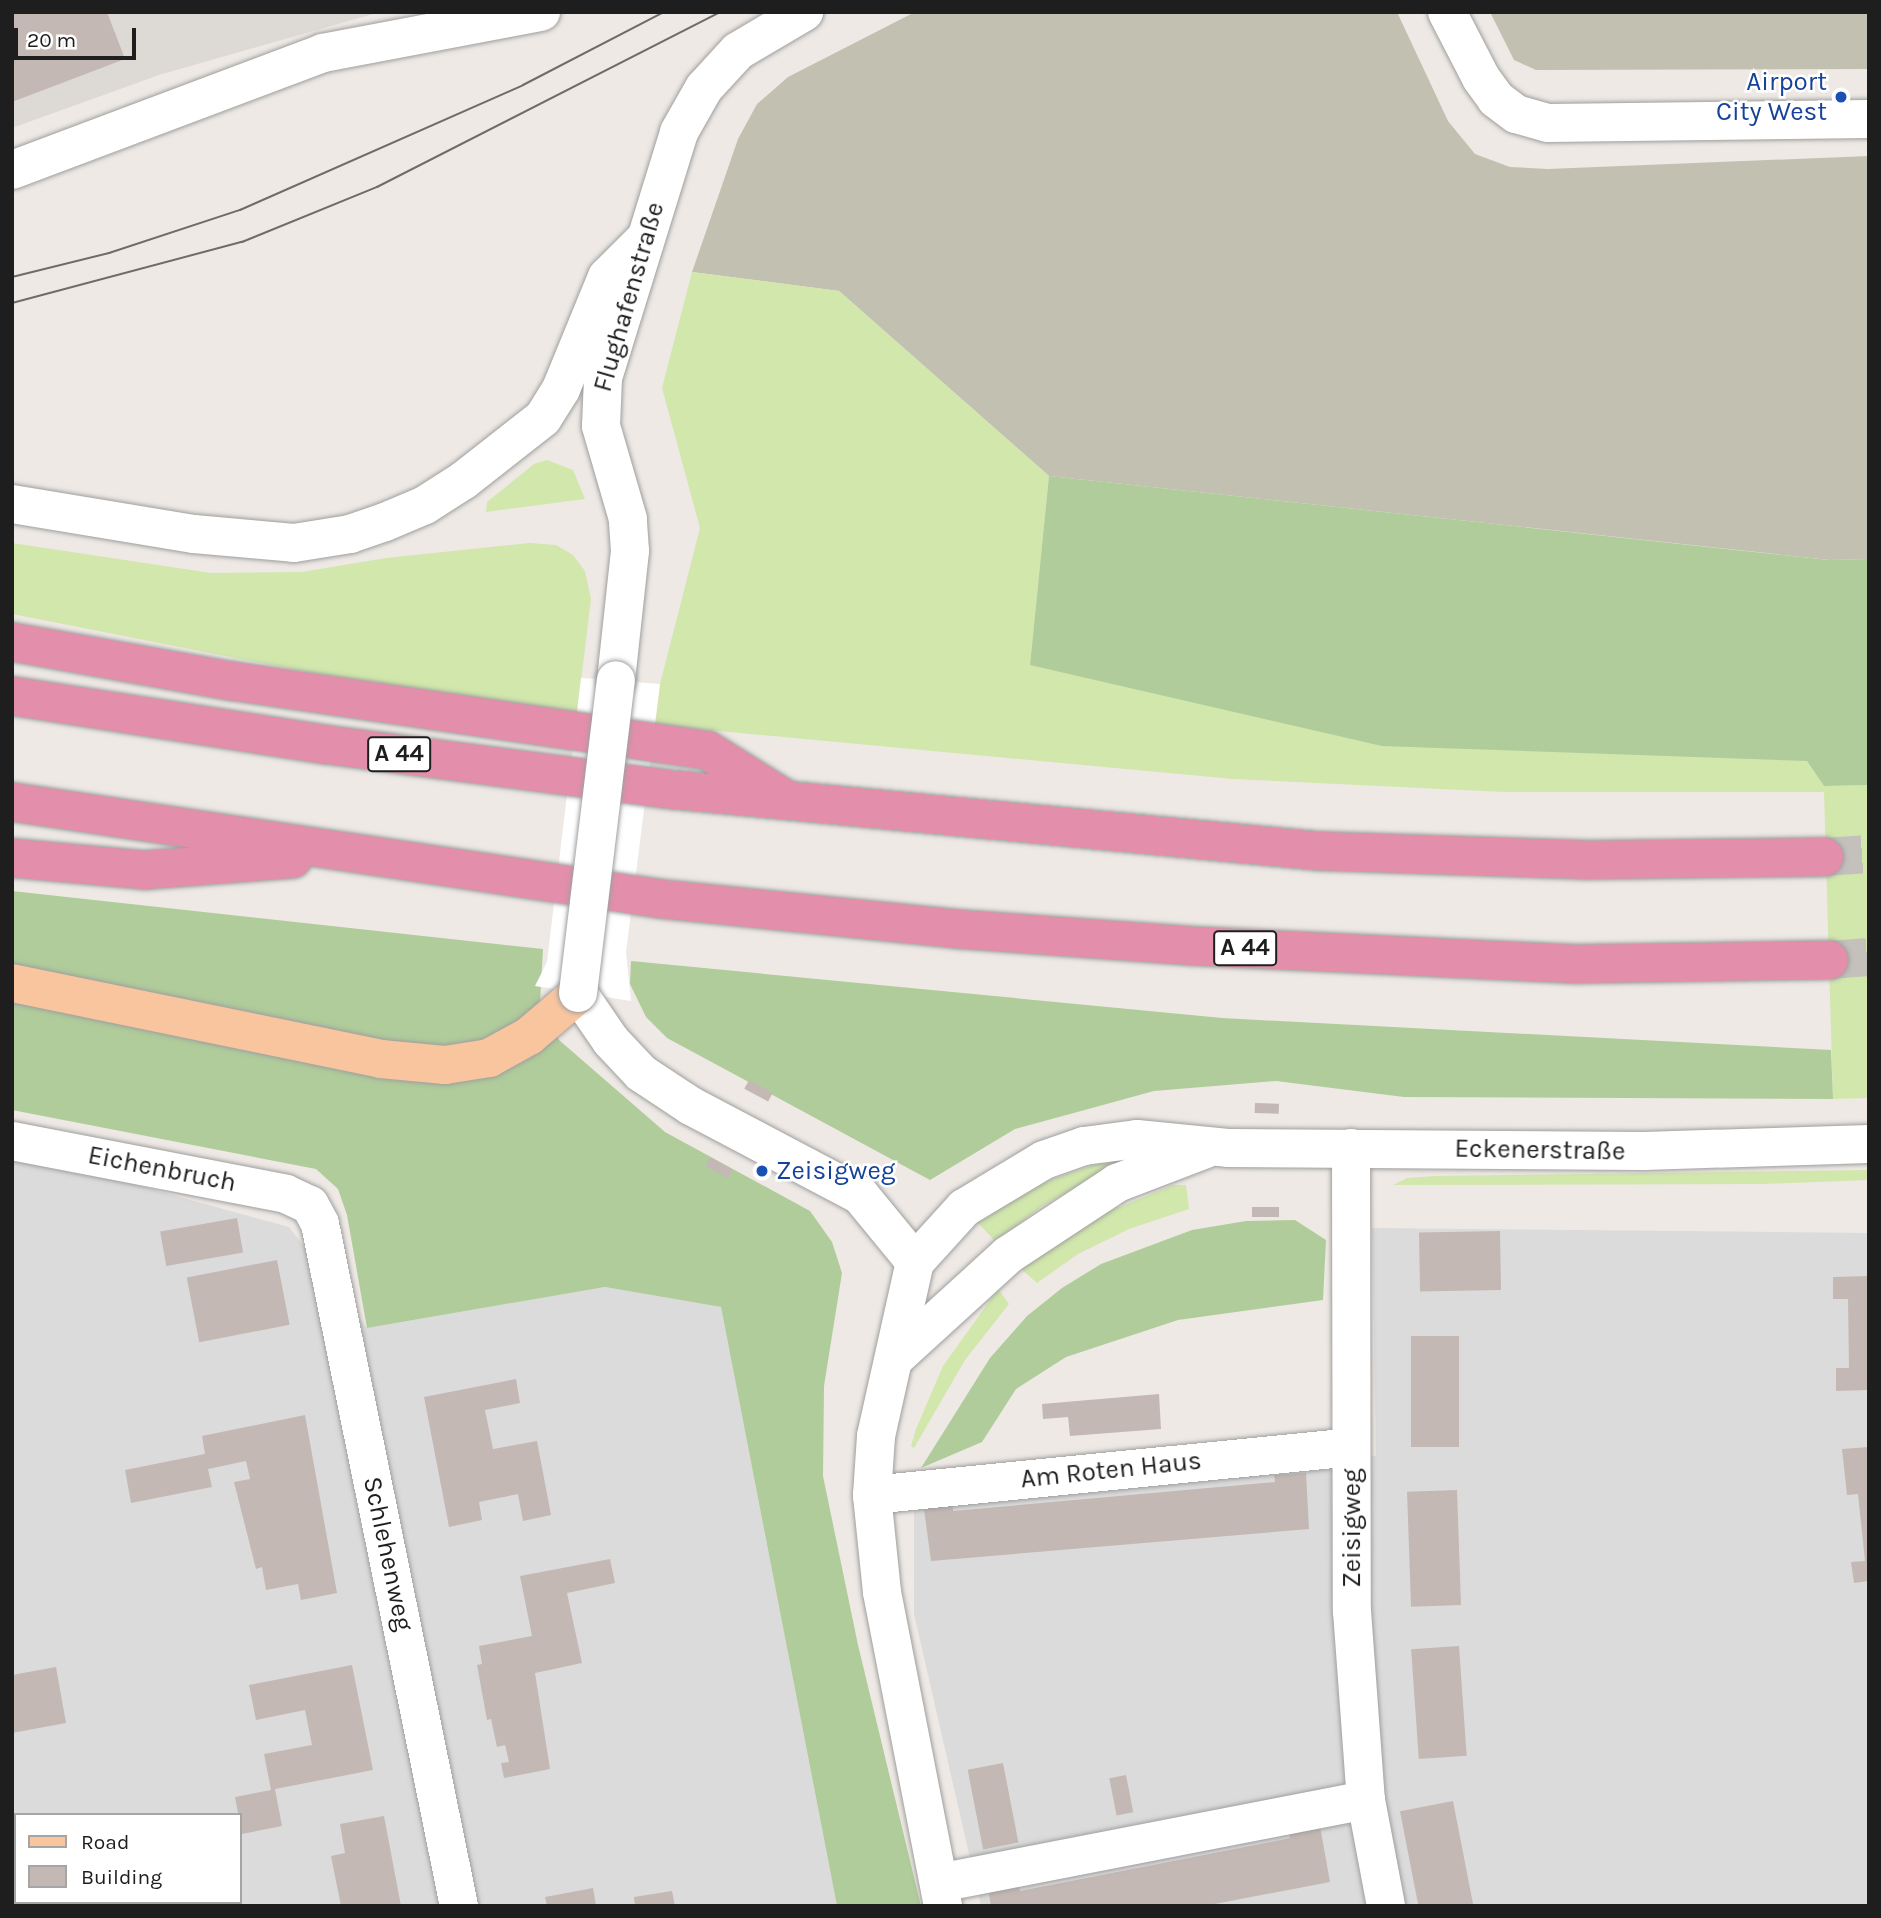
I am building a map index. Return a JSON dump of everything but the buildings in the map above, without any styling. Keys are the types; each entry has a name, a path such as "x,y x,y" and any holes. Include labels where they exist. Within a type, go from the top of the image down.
{"highway":[{"path":"12,642 232,681 707,750 787,800"},
{"name":"A 44","path":"12,696 342,747 666,789 1318,851 1584,860 1824,857"},
{"name":"A 44","path":"12,802 662,899 1165,944 1576,964 1829,960"},
{"path":"12,858 145,870 363,854"}],"main road":[{"path":"12,983 381,1059 445,1065 489,1058 530,1036 577,994"}],"street":[{"path":"12,170 323,53 541,12"},
{"name":"Flughafenstraße","path":"577,994 630,551 628,519 607,447 599,402 603,378 643,241 679,132 704,88 738,51 804,12"},
{"path":"1447,12 1480,78 1496,99 1516,114 1548,123 1869,119"},
{"path":"12,504 249,540 294,543 350,534 425,505 503,452 543,418 561,389 607,277 643,241"},
{"path":"543,418 573,422 607,447"},
{"path":"577,994 640,1073 684,1102 860,1195 915,1262 876,1436 872,1495 882,1592 941,1894 1366,1800"},
{"name":"Eckenerstraße","path":"915,1262 964,1208 1044,1160 1084,1146 1137,1139 1211,1147 1644,1151 1869,1144"},
{"name":"Eichenbruch","path":"12,1141 285,1194 310,1205"},
{"name":"Eckenerstraße","path":"894,1359 1009,1255 1117,1183 1211,1147"},
{"name":"Zeisigweg","path":"1351,1148 1352,1611 1366,1800 1386,1906"},
{"name":"Schlehenweg","path":"310,1205 320,1224 459,1906"},
{"name":"Am Roten Haus","path":"872,1495 1351,1447"}],"shaded area":[{"path":"12,12 380,12 159,75 12,128"},
{"path":"915,12 1397,12 1448,121 1475,154 1510,167 1548,169 1869,156 1869,559 1830,560 1049,476 839,291 692,272 738,139 757,104 788,77"},
{"path":"1490,12 1869,12 1869,69 1536,70 1514,60"},
{"path":"12,1151 289,1227 367,1328 605,1287 721,1307 837,1906 12,1906"},
{"path":"1372,1228 1869,1233 1869,1906 981,1906 914,1614 914,1505 1376,1456"}],"green space":[{"path":"692,272 839,291 1049,476 1030,665 1807,761 1824,786 1869,785 1869,1098 1833,1099 1824,792 1504,792 1233,779 655,725 660,684 700,528 662,388"},
{"path":"547,460 573,470 585,499 486,512 487,502 534,464"},
{"path":"1049,476 1829,560 1869,559 1869,785 1824,786 1807,761 1382,746 1030,665"},
{"path":"12,543 211,573 302,572 386,558 530,543 556,545 573,555 585,571 591,599 577,714 389,688 12,614"},
{"path":"12,891 543,949 540,1003 559,1040 665,1132 810,1211 832,1242 842,1273 824,1386 823,1476 858,1645 921,1906 837,1906 721,1307 605,1287 367,1328 347,1215 338,1189 316,1169 12,1110"},
{"path":"631,961 1222,1018 1831,1050 1833,1099 1404,1097 1276,1081 1154,1091 1015,1129 930,1180 667,1038 646,1017 630,984"},
{"path":"1099,1163 1109,1164 1109,1170 1042,1206 996,1242 977,1222 1036,1185"},
{"path":"1869,1170 1869,1180 1762,1184 1393,1185 1407,1178 1434,1176"},
{"path":"1173,1185 1186,1185 1189,1209 1129,1229 1078,1254 1037,1283 1020,1268 1088,1220"},
{"path":"1295,1220 1326,1240 1323,1300 1178,1320 1066,1357 1016,1389 982,1442 921,1468 990,1358 1027,1316 1062,1288 1101,1264 1192,1230 1246,1221"},
{"path":"998,1289 1009,1304 965,1360 914,1448 911,1446 916,1429 943,1366"}],"pier":[{"path":"581,678 660,684 626,952 631,1001 535,986 547,962"}],"tunnel":[{"path":"1824,857 1869,854"},
{"path":"1829,960 1869,957"}],"tram line":[{"path":"12,277 109,253 240,210 523,85 664,12"},
{"path":"12,303 242,242 377,187 720,12"}],"place":[{"name":"Airport City West","path":"1841,97"},
{"name":"Zeisigweg","path":"762,1171"}]}
